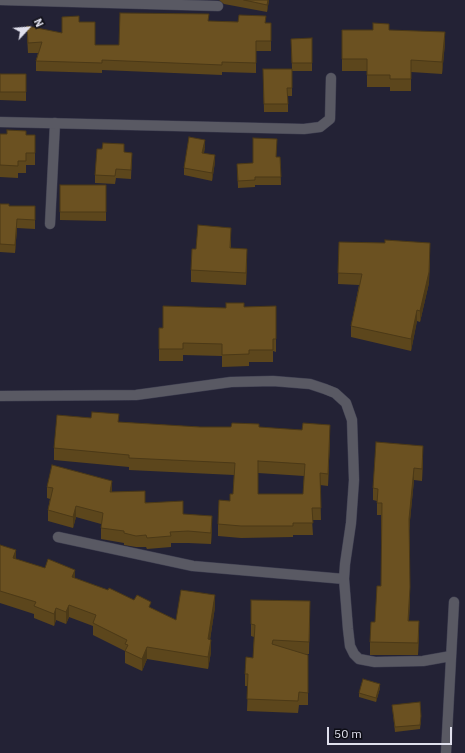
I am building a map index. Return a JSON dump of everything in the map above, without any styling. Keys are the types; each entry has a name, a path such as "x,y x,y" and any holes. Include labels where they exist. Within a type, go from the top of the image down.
{"street":[{"path":"0,0 218,6"},
{"path":"0,122 304,129 320,126 330,119 331,78"},
{"path":"50,224 55,123"},
{"path":"0,396 136,395 238,382 272,381 310,384 335,394 346,403 352,420 354,480 351,523 344,564 350,646 354,654 359,658 375,662 423,661 451,656"},
{"path":"58,537 193,566 344,579"},
{"path":"446,753 454,602"}],"building":[{"path":"244,0 268,0 267,5"},
{"path":"120,13 209,14 208,21 238,22 239,15 266,16 265,23 271,23 271,41 256,41 256,63 222,62 222,65 102,60 102,63 36,61 42,42 28,43 27,26 62,33 62,17 79,16 79,22 95,22 95,45 119,45"},
{"path":"373,23 389,24 389,30 445,32 442,62 411,60 411,79 390,79 390,75 367,75 367,59 342,59 342,30 373,30"},
{"path":"312,38 312,63 292,63 291,39"},
{"path":"263,69 292,69 292,88 287,88 288,104 264,104"},
{"path":"0,74 26,74 26,92 0,92"},
{"path":"7,130 26,131 26,135 35,135 35,153 26,153 26,161 18,161 18,166 0,165 0,134 7,134"},
{"path":"189,137 205,140 202,153 215,155 212,173 184,168"},
{"path":"253,138 277,139 276,157 280,157 281,177 255,177 255,180 238,181 237,164 253,163"},
{"path":"103,143 124,144 124,152 132,153 131,170 116,169 115,176 95,175 97,149 102,149"},
{"path":"60,185 106,185 106,212 60,212"},
{"path":"0,204 9,204 9,206 35,206 35,220 17,219 15,245 0,244"},
{"path":"198,225 231,228 230,248 247,249 246,273 191,270 192,249 196,249"},
{"path":"385,240 430,243 429,272 420,311 417,310 411,339 351,326 362,274 338,273 339,242 385,243"},
{"path":"226,303 244,303 244,307 276,306 276,339 273,339 273,350 249,350 249,354 222,355 222,344 183,343 183,349 159,349 159,328 163,328 163,306 226,308"},
{"path":"92,412 119,414 118,422 200,427 231,427 232,423 259,424 259,427 302,430 303,423 330,425 328,474 320,473 321,508 312,508 313,523 293,523 293,526 241,526 218,524 219,500 230,501 230,494 233,494 235,463 129,458 129,455 54,448 57,415 91,418","holes":["258,461 305,464 303,494 258,494"]},
{"path":"376,442 423,446 422,469 414,468 409,519 410,587 408,621 419,621 418,643 370,642 371,622 375,622 377,586 381,586 382,503 377,503 378,489 373,488"},
{"path":"52,465 112,481 110,492 145,491 145,503 183,501 183,514 212,516 211,533 188,531 170,532 171,536 147,538 146,535 136,536 124,533 124,531 101,528 103,513 76,506 73,517 48,510 53,488 47,487"},
{"path":"0,545 16,550 13,558 45,568 48,559 75,570 72,577 108,590 109,588 134,600 137,595 151,602 149,607 176,620 181,590 215,595 208,639 211,640 208,657 147,647 142,659 125,651 128,645 125,644 127,640 93,623 96,615 69,605 66,612 56,608 54,614 34,606 36,602 0,591"},
{"path":"251,600 310,601 309,642 273,640 272,644 308,655 308,693 299,692 298,701 247,699 248,674 245,674 246,657 253,658 255,625 251,624"},
{"path":"363,679 380,684 376,698 359,693"},
{"path":"420,702 420,725 395,727 392,705"}]}
